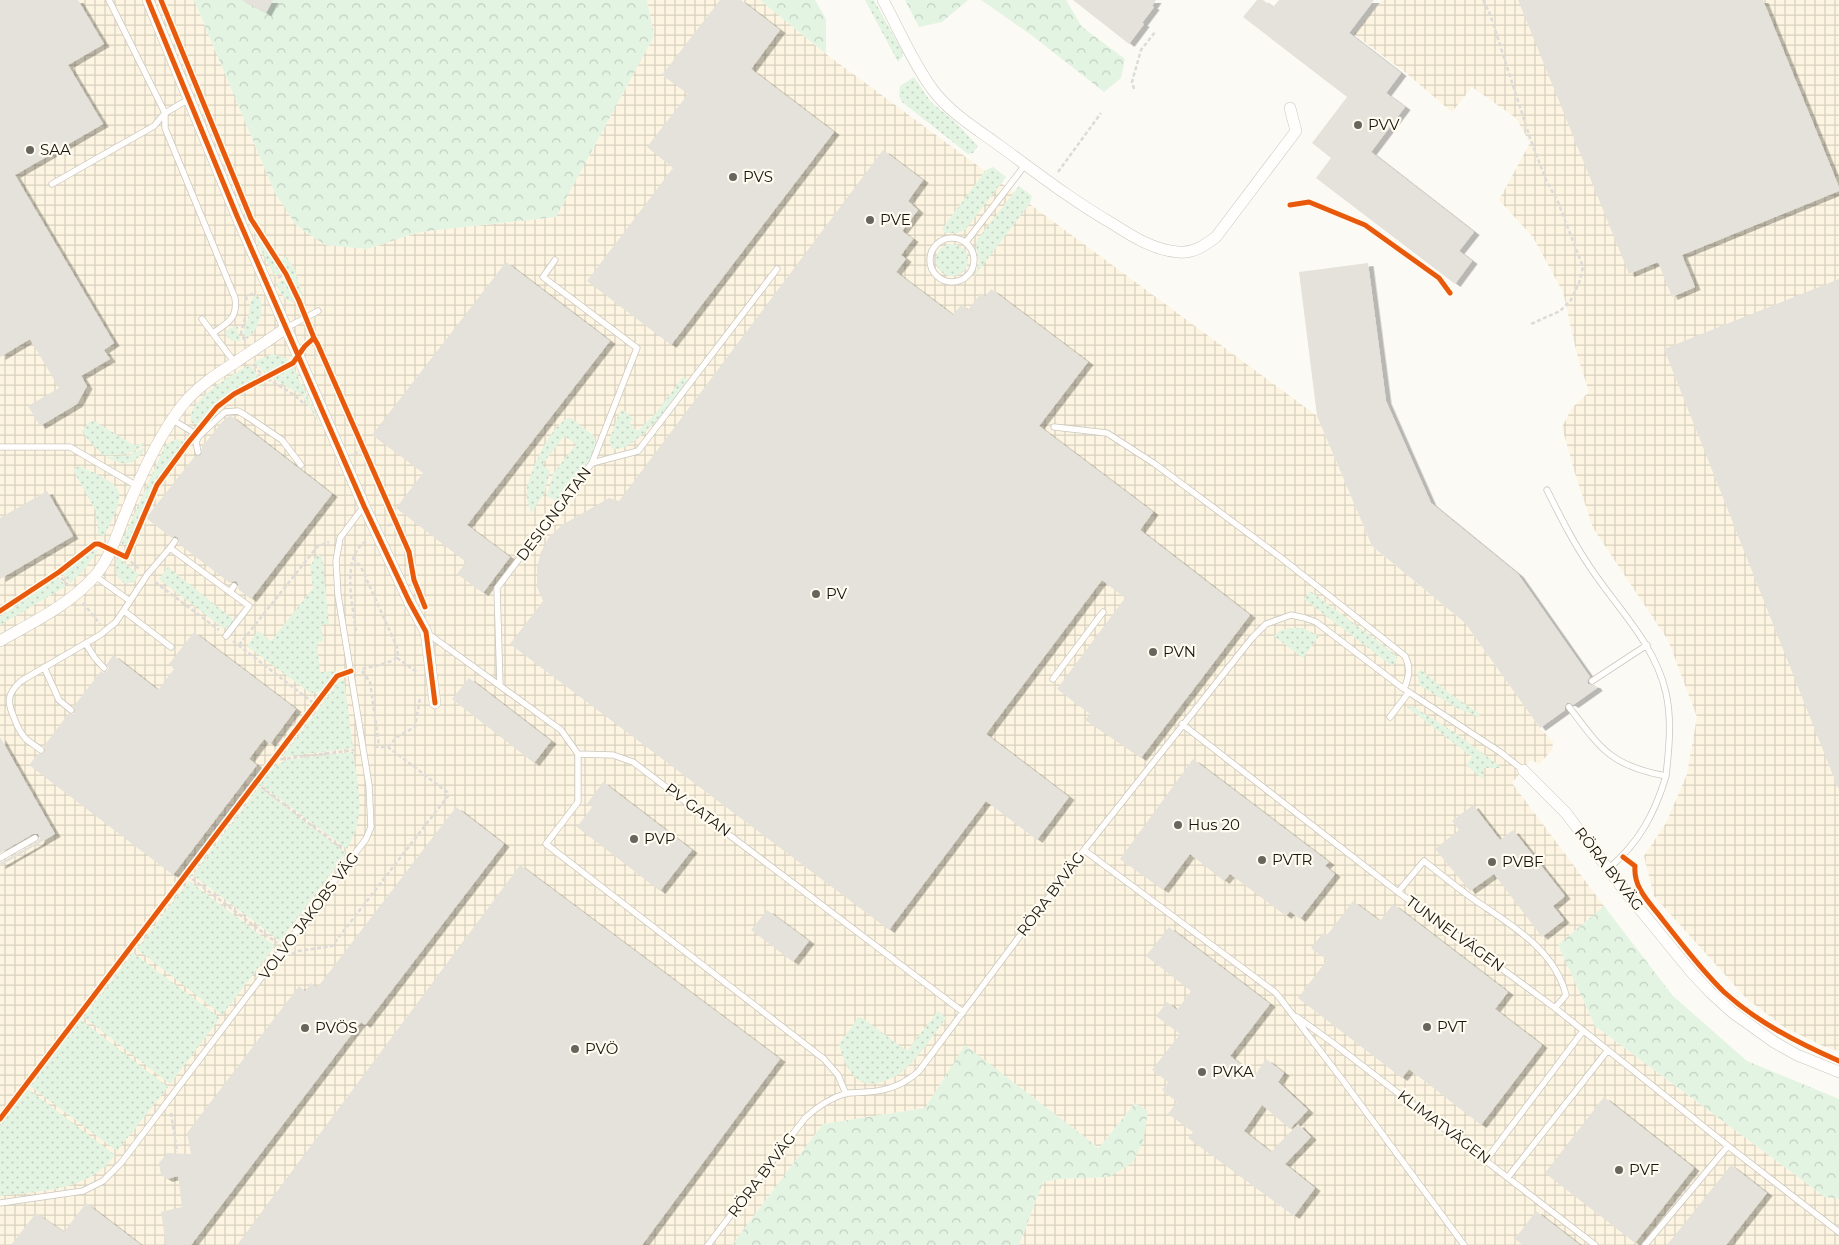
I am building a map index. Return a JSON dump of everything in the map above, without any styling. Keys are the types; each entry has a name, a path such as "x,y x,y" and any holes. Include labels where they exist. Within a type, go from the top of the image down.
{"street":[{"path":"148,0 286,328 364,506 426,632 435,703"},
{"path":"883,0 933,90 950,108 1050,184 1144,243 1180,253 1194,251 1216,237 1296,131 1290,108"},
{"path":"0,640 57,608 95,576 103,566 137,486 185,402 205,382 286,328"},
{"name":"RÖRA BYVÄG","path":"1523,770 1556,801 1624,890 1693,974 1732,1012 1757,1031 1797,1055 1839,1072"}],"lane":[{"path":"109,0 165,113 165,128 234,298 236,308 234,316 214,333"},
{"path":"52,184 154,126 165,113 189,99"},
{"path":"966,242 1026,165"},
{"path":"952,238 966,242 974,254 973,268 963,279 949,282 936,275 931,265 931,254 939,242 952,238"},
{"path":"555,260 543,277 637,348 592,463"},
{"name":"DESIGNGATAN","path":"500,685 498,588 592,463 638,451 778,269"},
{"path":"286,328 318,312"},
{"path":"202,319 235,363"},
{"path":"198,452 196,442 199,436 226,412 238,411 246,414 282,440 301,464"},
{"path":"173,420 199,436"},
{"path":"1054,427 1107,433 1155,464 1280,557 1405,656 1410,665 1406,690 1390,717"},
{"path":"0,447 70,447 137,486"},
{"path":"1547,490 1574,542 1592,571 1647,645 1666,693 1669,717 1669,746 1666,776 1660,798 1651,818 1640,835 1623,857 1609,868"},
{"name":"VOLVO JAKOBS VÄG","path":"0,1203 83,1191 103,1181 121,1163 366,840 371,827 370,800 338,595 336,560 340,538 364,506"},
{"path":"41,750 25,738 17,725 8,705 13,688 21,681 86,644 116,622 147,575 175,541"},
{"path":"170,548 248,606 226,636"},
{"path":"95,576 130,601"},
{"path":"230,592 234,586"},
{"path":"124,611 171,647"},
{"path":"1053,679 1103,612"},
{"name":"RÖRA BYVÄG","path":"708,1245 805,1118 816,1108 828,1100 846,1094 895,1088 909,1080 919,1071 1084,850 1182,724 1252,638 1266,624 1291,615 1316,622 1406,690 1500,752 1523,770"},
{"path":"426,632 561,730 578,754 578,802 546,844 824,1059 838,1075 846,1094"},
{"path":"86,644 104,668"},
{"path":"1592,681 1647,645"},
{"path":"44,668 59,700 71,710"},
{"path":"1569,707 1605,751 1617,761 1642,772 1666,776"},
{"name":"TUNNELVÄGEN","path":"1182,724 1398,892 1555,1008 1839,1232"},
{"name":"PV GATAN","path":"578,754 613,755 633,762 963,1012"},
{"path":"0,858 35,838"},
{"name":"KLIMATVÄGEN","path":"1084,850 1276,993 1464,1245"},
{"path":"1398,892 1424,861 1466,894 1528,938 1545,953 1563,980 1566,995 1555,1008"},
{"name":"KLIMATVÄGEN","path":"1290,1012 1333,1042 1595,1245"},
{"path":"1486,1160 1582,1031"},
{"path":"1508,1177 1608,1050"},
{"path":"1645,1245 1728,1146"}],"path":[{"path":"1483,0 1490,14 1530,138 1546,180 1558,202 1583,267 1579,283 1571,300 1560,311 1531,324"},
{"path":"1134,89 1132,82 1141,50 1155,32"},
{"path":"1050,184 1101,113"},
{"path":"275,280 286,274"},
{"path":"253,363 265,378 293,394 308,409"},
{"path":"357,637 351,592 353,558 360,545 395,522"},
{"path":"239,645 317,547 340,538"},
{"path":"126,556 147,575 316,705"},
{"path":"353,558 361,567 397,647 397,658"},
{"path":"351,671 384,664 397,658"},
{"path":"397,658 424,678"},
{"path":"360,661 361,669 370,682 379,746"},
{"path":"388,747 397,737 415,727 420,698"},
{"path":"274,760 379,746 388,747 447,792 447,797 332,946 298,951 291,955"},
{"path":"256,783 354,857"},
{"path":"187,875 284,948"},
{"path":"171,1112 177,1152"}],"shaded area":[{"path":"0,0 194,0 275,193 296,225 325,245 367,249 420,232 556,217 654,36 647,0 760,0 826,54 1317,416 1372,546 1465,623 1540,728 1553,742 1552,750 1539,764 1531,760 1512,783 1604,906 1558,945 1595,1026 1825,1197 1839,1199 1839,1245 1019,1245 1043,1182 1060,1179 1109,1177 1134,1104 1099,1148 965,1046 925,1108 823,1124 732,1245 0,1245"},
{"path":"1382,0 1839,0 1839,1051 1823,1046 1784,1027 1746,998 1654,896 1644,856 1666,823 1687,774 1697,717 1668,640 1593,528 1574,470 1562,427 1572,408 1589,392 1577,354 1563,292 1533,237 1499,200 1530,143 1516,118 1472,87 1452,112 1406,73 1354,34"}],"green space":[{"path":"194,0 647,0 654,36 556,217 420,232 367,249 325,245 296,225 275,193"},
{"path":"760,0 815,0 826,19 826,54"},
{"path":"865,0 874,0 902,51 903,56 898,62"},
{"path":"905,0 968,0 942,22 919,27"},
{"path":"981,0 1066,0 1082,27 1125,59 1121,78 1104,92 1030,34"},
{"path":"914,77 931,102 954,121 978,146 973,153 968,154 902,102 899,96 900,86"},
{"path":"993,167 1006,177 965,230 957,233 945,233 942,229 986,170"},
{"path":"1019,186 1032,196 1030,203 973,278 979,265 977,240"},
{"path":"258,239 265,246 280,270 280,273 275,276 257,242"},
{"path":"952,244 964,248 968,260 964,272 952,276 940,272 936,260 940,248"},
{"path":"286,256 295,270 302,294 301,297 281,261"},
{"path":"285,280 295,300 294,302 285,298 278,287 277,284"},
{"path":"256,295 260,298 261,315 255,330 247,339 244,330 248,319 250,303"},
{"path":"235,326 238,327 237,331 241,341 232,341 225,334 226,331"},
{"path":"272,354 289,360 266,374 254,362"},
{"path":"250,365 259,377 222,398 200,422 195,424 191,422 191,414 203,397 223,381"},
{"path":"293,366 321,426 302,395 272,378"},
{"path":"683,377 688,380 654,423 632,443 622,448 612,449 609,441 620,411 624,410 635,421 632,420 630,422 631,425 634,429 639,430 656,413"},
{"path":"571,418 594,436 596,445 589,461 558,502 547,496 553,474 576,444 564,436 542,465 550,471 544,494 531,513 527,499 527,490 537,460 557,427"},
{"path":"94,421 132,444 144,443 131,452 120,455 103,455 82,431 89,422"},
{"path":"177,439 185,442 160,477 129,542 125,545 121,544 164,448 168,443"},
{"path":"145,447 138,458 129,463 119,463 107,457 130,455"},
{"path":"79,466 107,479 119,491 117,508 104,536 98,534 98,523 95,516 97,513 73,470"},
{"path":"96,548 97,552 84,570 70,583 62,574"},
{"path":"318,554 322,557 329,624 321,625 323,641 317,643 320,672 336,671 320,692 310,693 247,646 258,631 271,641 313,588 310,566"},
{"path":"117,557 139,574 135,581 126,584 122,582 116,569"},
{"path":"168,567 234,620 229,627 223,628 159,579"},
{"path":"58,577 65,587 0,625 0,617"},
{"path":"1310,591 1392,652 1397,657 1396,662 1392,666 1304,599"},
{"path":"1303,628 1319,636 1303,658 1274,636 1281,630"},
{"path":"1421,670 1480,716 1457,708 1419,685 1418,672"},
{"path":"344,679 353,748 282,757 339,682"},
{"path":"1412,706 1454,732 1501,767 1484,768 1483,779 1466,765 1472,757 1407,707"},
{"path":"353,752 359,790 359,813 353,837 347,849 260,784 275,766 287,760"},
{"path":"259,787 346,853 280,941 193,875"},
{"path":"189,881 275,946 222,1015 137,949"},
{"path":"1604,906 1673,996 1747,1061 1839,1099 1839,1199 1825,1197 1595,1026 1558,945"},
{"path":"133,953 220,1018 170,1084 84,1017"},
{"path":"938,1011 946,1018 916,1058 897,1075 888,1080 872,1084 864,1083 852,1074 844,1060 839,1044 858,1018 861,1017 907,1051"},
{"path":"81,1020 168,1087 117,1151 30,1086"},
{"path":"965,1045 1099,1148 1135,1103 1148,1111 1143,1142 1132,1163 1109,1177 1060,1179 1043,1182 1019,1245 732,1245 823,1124 925,1108"},
{"path":"28,1089 115,1155 92,1176 78,1182 48,1190 0,1196 0,1126"}],"building":[{"name":"SAA","path":"0,0 78,0 104,44 68,65 103,124 15,175 114,343 104,350 110,359 81,376 87,386 77,404 40,426 28,406 59,388 30,339 0,357"},
{"path":"241,0 273,0 266,13"},
{"name":"PVS","path":"720,0 741,0 780,30 751,69 834,132 671,345 587,281 673,168 647,147 688,94 662,75"},
{"path":"1073,0 1156,0 1152,6 1154,7 1142,23 1144,24 1129,44"},
{"name":"PVV","path":"1257,0 1263,0 1273,7 1279,0 1374,0 1349,33 1401,73 1386,93 1405,107 1371,152 1474,232 1459,251 1472,261 1455,284 1316,178 1331,158 1312,143 1347,97 1243,17"},
{"path":"1518,0 1763,0 1839,191 1682,255 1695,287 1672,297 1658,262 1629,274"},
{"name":"PV","path":"883,150 923,180 908,201 918,210 902,231 913,239 901,255 906,259 896,272 953,315 961,305 968,310 981,293 985,297 991,289 1088,362 1039,426 1153,512 1140,530 1250,615 1141,758 1085,720 1090,714 1057,689 1125,598 1102,580 986,734 1069,797 1037,840 986,801 889,930 510,644 543,601 537,587 537,567 541,552 549,537 562,525 609,498 619,501"},
{"path":"506,262 610,341 467,525 510,557 483,593 457,574 466,562 396,508 423,473 372,435"},
{"path":"1368,263 1386,401 1431,503 1518,574 1590,677 1587,681 1588,684 1595,685 1597,688 1573,705 1567,703 1565,710 1540,728 1465,623 1372,546 1317,416 1299,272"},
{"path":"1839,279 1839,788 1838,788 1664,349"},
{"path":"231,416 332,494 251,599 238,589 237,582 230,583 179,544 178,538 175,536 172,538 146,518 195,456 201,455 202,447 222,422"},
{"path":"47,491 73,536 0,579 0,518"},
{"path":"194,632 296,709 270,744 264,739 249,759 257,765 173,875 29,765 38,754 44,753 46,750 44,746 68,714 72,715 75,713 74,706 101,671 104,673 107,671 109,668 107,664 113,655 158,690 174,669 169,664"},
{"path":"469,678 551,741 534,763 452,699"},
{"path":"0,737 55,834 0,866 0,863 37,842 40,838 38,834 33,834 0,853"},
{"path":"1193,759 1329,862 1325,866 1335,874 1300,919 1290,911 1286,916 1230,874 1224,881 1190,854 1163,890 1120,859"},
{"name":"PVP","path":"603,782 692,850 660,891 577,827 592,807 587,804"},
{"name":"PVBF","path":"1473,805 1500,840 1513,830 1565,896 1553,906 1564,920 1542,937 1494,874 1470,891 1435,849 1459,830 1452,821"},
{"name":"PVÖS","path":"456,807 504,844 365,1025 361,1022 191,1245 166,1245 161,1212 182,1207 178,1176 167,1179 161,1175 159,1163 167,1153 191,1154 187,1133 299,986 305,991 311,983 317,988"},
{"name":"PVÖ","path":"520,865 780,1059 642,1245 237,1245"},
{"name":"PVT","path":"1353,901 1380,921 1393,904 1508,992 1495,1009 1542,1045 1481,1125 1409,1069 1402,1078 1298,998 1327,960 1311,948 1323,933 1327,935"},
{"path":"767,910 809,941 793,962 751,930"},
{"name":"PVKA","path":"1169,927 1270,1004 1230,1056 1255,1075 1266,1059 1284,1073 1278,1082 1308,1110 1290,1129 1262,1105 1244,1131 1271,1152 1298,1124 1311,1137 1285,1164 1315,1188 1294,1216 1188,1138 1193,1132 1168,1114 1177,1102 1162,1090 1168,1082 1152,1070 1180,1034 1156,1016 1167,1002 1177,1010 1191,991 1146,956"},
{"name":"PVF","path":"1604,1097 1694,1168 1635,1243 1545,1173"},
{"path":"1731,1165 1767,1193 1726,1245 1667,1245"},
{"path":"86,1203 141,1245 11,1245 36,1213 64,1232"},
{"path":"1536,1211 1580,1245 1523,1245 1515,1239"}],"cycle path":[{"path":"148,0 237,216 364,506 409,601 426,632 435,703"},
{"path":"161,0 251,219 286,274 299,301 409,552 414,580 425,607"},
{"path":"1290,205 1309,202 1365,225 1439,278 1450,293"},
{"path":"0,611 59,572 95,544 99,544 126,557 157,485 217,407 234,394 293,363 305,346 314,338"},
{"path":"0,1119 337,676 351,671"},
{"path":"1623,857 1635,866 1637,881 1648,901 1700,966 1724,992 1764,1022 1808,1047 1839,1061"}],"place":[{"name":"PVV","path":"1358,125"},
{"name":"SAA","path":"30,150"},
{"name":"PVS","path":"733,177"},
{"name":"PVE","path":"870,220"},
{"name":"PV","path":"816,594"},
{"name":"PVN","path":"1153,652"},
{"name":"Hus 20","path":"1178,825"},
{"name":"PVP","path":"634,839"},
{"name":"PVTR","path":"1262,860"},
{"name":"PVBF","path":"1492,862"},
{"name":"PVT","path":"1427,1027"},
{"name":"PVÖS","path":"305,1028"},
{"name":"PVÖ","path":"575,1049"},
{"name":"PVKA","path":"1202,1072"},
{"name":"PVF","path":"1619,1170"}]}
